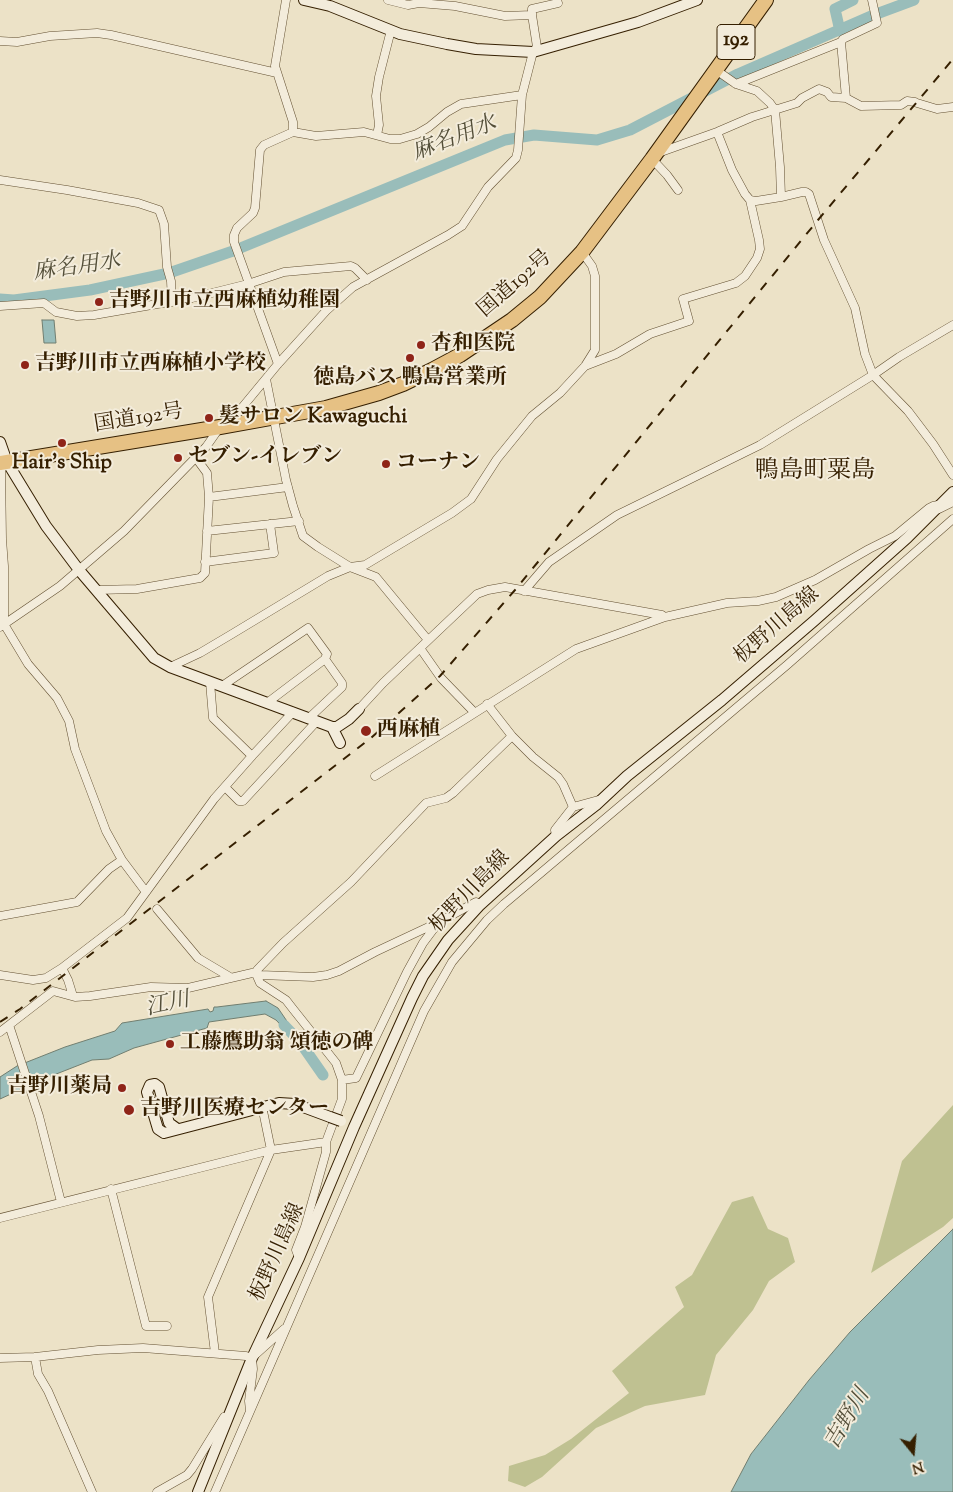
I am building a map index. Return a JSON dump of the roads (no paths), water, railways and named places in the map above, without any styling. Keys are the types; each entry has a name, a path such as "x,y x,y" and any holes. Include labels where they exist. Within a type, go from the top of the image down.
{"highway":[{"name":"国道192号","path":"3,463 274,418 351,402 387,390 432,370 466,351 512,320 540,296 582,252 654,157 706,84 720,73 766,0"}],"main road":[{"path":"304,0 333,3 391,30 447,44 476,49 533,52 638,22 697,0"},
{"path":"0,442 3,463 46,526 79,570 154,658 170,667 332,727 343,723 359,709"},
{"name":"板野川島線","path":"198,1492 252,1358 299,1258 354,1126 423,976 448,940 480,905 556,836 722,700 814,621 907,538 953,492"},
{"path":"332,727 340,742"},
{"path":"176,1128 262,1106 288,1103 310,1109 354,1126"}],"street":[{"path":"286,0 275,66 293,122 293,132"},
{"path":"388,0 408,5 419,3 455,6 505,16 532,15"},
{"path":"735,84 841,42 843,39 877,23 872,0"},
{"path":"2,626 79,570 124,531 196,458 220,427 235,416 278,364 326,312 353,287 462,226 488,187 516,158 522,95 533,52 537,47 532,9 558,3"},
{"path":"377,135 379,125 376,96 391,30"},
{"path":"0,41 18,42 50,36 110,34 277,73"},
{"path":"841,42 846,98"},
{"path":"720,73 735,84 757,91 775,110 781,197"},
{"path":"678,190 654,157 797,103 802,98 819,89 827,92 831,97 846,98 862,106 901,106 907,101 937,109 953,108"},
{"path":"278,364 234,242 237,228 253,213 255,208 260,150 264,145 293,132 328,136 358,132 390,139 400,139 417,134 461,104 522,95"},
{"path":"586,366 616,354 650,334 689,321 683,299 736,283 745,276 758,258 759,240 750,200 732,170 716,132"},
{"path":"0,180 138,203 159,210 164,224 166,267 171,281 172,302"},
{"path":"750,200 756,201 802,192 809,194 824,240 855,308 865,354 873,375 908,412 933,444 953,475"},
{"path":"170,667 224,639 328,576 350,567 365,565 472,499 497,459 532,416 560,393 586,366 595,350 595,276 592,266 582,252"},
{"path":"0,306 44,304 56,312 77,316 94,315 172,302 248,284 284,272 351,266 367,280"},
{"path":"524,591 549,562 617,515 760,445 953,324"},
{"path":"266,379 288,487 303,536 350,567 376,577 428,640"},
{"path":"96,590 137,589 200,578 205,573 209,497 207,473 196,458"},
{"path":"3,463 1,470 4,566 2,626 28,664 57,698 69,721 75,749 106,831 122,860 146,892"},
{"path":"209,497 288,487"},
{"path":"375,776 576,649 665,618 718,605 758,601 776,597 815,580 869,549 887,542 929,508 933,506 936,508 953,502"},
{"path":"215,1492 424,1011 452,962 470,939 504,904 794,660 953,519"},
{"path":"207,531 299,521"},
{"path":"205,562 274,553 270,524"},
{"path":"359,709 477,594 500,587 662,615 665,618"},
{"path":"222,686 308,628 327,654 325,658 267,703"},
{"path":"420,648 441,678 474,712"},
{"path":"225,787 239,801 243,800 342,687 342,683 325,658"},
{"path":"210,682 213,718 252,756"},
{"path":"487,704 512,736 533,757 561,780 572,807"},
{"path":"0,975 32,980 46,978 127,918 201,816 252,756 293,712"},
{"path":"299,1258 296,1250 305,1227 326,1152 326,1142 342,1099 342,1080 336,1063 286,1000 260,983 256,970 351,882 426,803 446,798 453,793 512,736"},
{"path":"556,836 555,830 572,807 602,799"},
{"path":"0,916 77,902 109,869 122,860"},
{"path":"53,991 73,996 90,996 151,987 188,988 230,977 256,974 313,977 327,975 440,922 476,902 480,905"},
{"path":"157,909 198,958 230,977"},
{"path":"342,1080 356,1078 407,972 424,943 440,922"},
{"path":"62,968 73,996"},
{"path":"0,1032 68,980"},
{"path":"9,1025 31,1091 62,1202"},
{"path":"215,1353 208,1297 271,1150 262,1106"},
{"path":"0,1218 271,1150 326,1142"},
{"path":"111,1189 146,1326 167,1326"},
{"path":"252,1358 286,1327"},
{"path":"0,1358 122,1348 215,1353 252,1358"},
{"path":"35,1356 38,1374 48,1390 92,1492"},
{"path":"250,1411 252,1358"},
{"path":"157,1492 186,1475 192,1469 226,1415 232,1410"}],"water":[{"path":"42,320 54,320 56,343 44,343"},
{"path":"266,1001 278,1008 295,1033 291,1036 276,1020 265,1014 209,1022 207,1028 134,1048 109,1059 92,1060 0,1099 0,1077 17,1066 65,1047 115,1031 122,1023 208,1009 210,1012 213,1011 214,1007"},
{"name":"吉野川","path":"953,1229 953,1492 731,1492 751,1454 809,1380 850,1332"}],"waterway":[{"path":"840,31 835,9 853,0"},
{"name":"麻名用水","path":"0,299 14,300 90,290 169,273 233,251 505,140 534,135 597,140 630,130 738,74 871,16 914,0"},
{"name":"江川","path":"284,1025 300,1042 323,1075"}],"railway":[{"path":"0,1022 20,1009 371,738 440,676 515,590 818,220 953,59"}],"place":[{"name":"吉野川市立西麻植幼稚園","path":"99,302"},
{"name":"杏和医院","path":"421,345"},
{"name":"徳島バス 鴨島営業所","path":"410,358"},
{"name":"吉野川市立西麻植小学校","path":"25,365"},
{"name":"髪サロン Kawaguchi","path":"209,418"},
{"name":"Hair's Ship","path":"62,443"},
{"name":"セブン-イレブン","path":"178,458"},
{"name":"コーナン","path":"386,464"},
{"name":"西麻植","path":"366,731"},
{"name":"工藤鷹助翁 頌徳の碑","path":"170,1044"},
{"name":"吉野川薬局","path":"122,1088"},
{"name":"吉野川医療センター","path":"129,1110"}],"district":[{"name":"鴨島町粟島","path":"815,473"}]}
